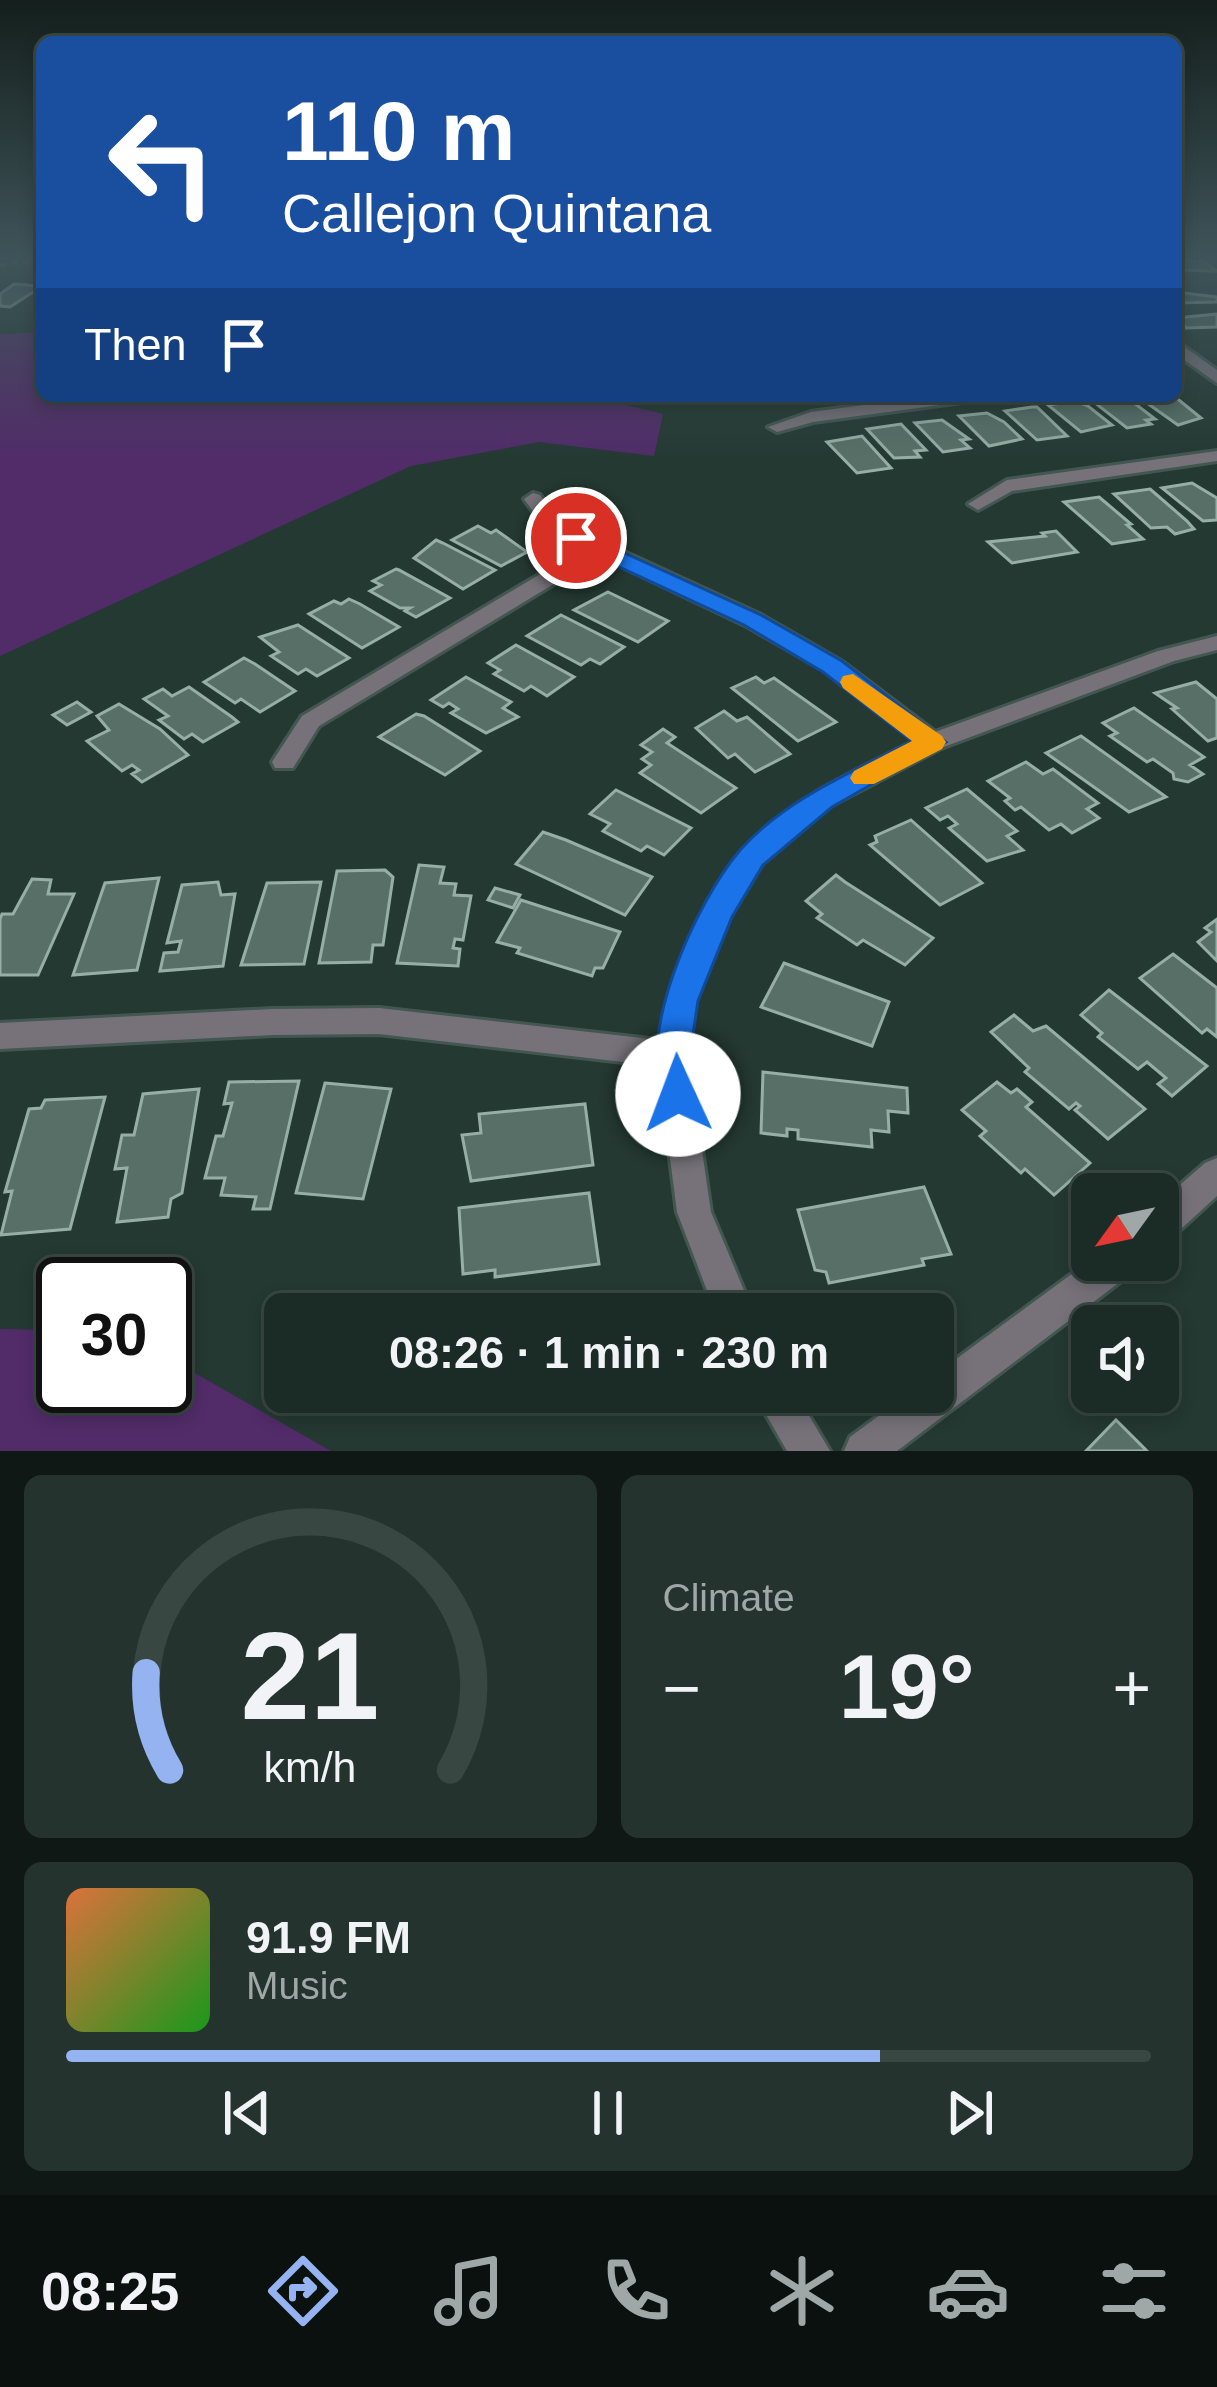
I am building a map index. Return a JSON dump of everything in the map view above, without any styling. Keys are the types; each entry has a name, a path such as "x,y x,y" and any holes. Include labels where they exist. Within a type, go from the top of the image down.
{"street":[{"path":"1182,351 1211,374"},
{"path":"778,427 811,417 925,402"},
{"path":"978,504 1006,486 1217,456"},
{"path":"532,499 554,527 753,620 832,666 932,742"},
{"path":"284,762 310,722 598,549"},
{"path":"727,1293 694,1212 672,1055 681,1001 717,915 752,857 821,800 932,742 1166,656 1217,643"},
{"path":"0,1036 379,1021 672,1055"},
{"path":"1179,1208 1217,1174"},
{"path":"864,1451 1092,1281"},
{"path":"786,1413 810,1451"}],"shaded area":[{"path":"36,332 36,402 614,402 663,414 654,456 539,442 411,466 0,656 0,334"},
{"path":"0,1329 36,1330 36,1413 192,1413 192,1371 331,1451 0,1451"}],"building":[{"path":"1183,325 1217,325 1217,327"},
{"path":"1078,402 1112,425 1081,432 1048,405"},
{"path":"1094,402 1133,402 1155,419 1127,428"},
{"path":"1145,402 1181,402 1201,418 1178,425"},
{"path":"1037,407 1067,436 1037,440 1005,411"},
{"path":"987,413 1022,439 989,446 959,416"},
{"path":"942,420 969,439 961,440 970,448 943,452 915,423"},
{"path":"901,424 926,450 915,451 920,457 894,458 867,429"},
{"path":"862,436 891,468 857,473 827,442"},
{"path":"1192,483 1217,498 1217,520 1203,521 1162,488"},
{"path":"1150,489 1194,529 1175,534 1167,527 1151,528 1114,494"},
{"path":"1099,497 1143,539 1112,544 1064,502"},
{"path":"478,526 491,533 496,530 527,552 501,566 452,540"},
{"path":"1056,531 1077,552 1012,563 988,542 1045,536 1042,533"},
{"path":"436,540 495,570 463,589 414,558"},
{"path":"396,569 450,598 416,617 405,611 410,608 400,608 370,591 381,585 373,581"},
{"path":"608,592 668,621 638,642 574,610"},
{"path":"349,599 399,627 362,648 309,614"},
{"path":"561,615 624,647 600,664 590,659 581,665 527,636"},
{"path":"298,625 349,658 317,676 306,669 298,674 271,656 279,652 260,637"},
{"path":"516,645 574,677 547,696 531,686 524,691 494,674 500,670 488,663"},
{"path":"244,658 295,691 260,712 241,699 235,703 204,682"},
{"path":"466,677 511,702 503,708 518,717 486,733 451,713 458,709 449,703 443,707 431,700"},
{"path":"756,677 764,683 774,678 836,722 798,741 732,688"},
{"path":"1196,682 1217,699 1217,738 1208,741 1172,709 1177,708 1155,693"},
{"path":"189,687 238,722 203,742 192,734 184,739 159,720 168,716 144,699 163,689 172,696"},
{"path":"77,702 91,712 67,725 53,715"},
{"path":"119,704 160,729 188,755 142,782 132,774 139,770 132,765 122,771 87,741 109,730 97,716"},
{"path":"1134,708 1204,757 1190,765 1203,774 1188,782 1174,779 1173,773 1153,759 1147,762 1110,736 1117,733 1103,723"},
{"path":"724,711 737,721 747,717 790,754 755,772 735,754 728,758 696,728"},
{"path":"416,714 480,751 445,775 379,737"},
{"path":"663,729 675,737 667,743 736,788 701,813 640,773 651,765 642,759 652,752 641,745"},
{"path":"1081,736 1166,797 1129,812 1046,753"},
{"path":"1026,762 1043,774 1053,769 1098,803 1087,809 1099,818 1072,833 1061,824 1049,830 1021,807 1015,810 1005,801 1010,798 988,781"},
{"path":"967,789 1017,831 1007,836 1023,850 987,861 949,828 957,824 948,816 940,820 926,808"},
{"path":"616,790 691,828 664,855 647,846 641,851 603,831 610,824 590,814"},
{"path":"911,820 982,883 940,905 870,845 877,842 875,836"},
{"path":"543,832 652,877 625,915 516,864"},
{"path":"419,865 444,867 440,883 456,884 454,895 471,896 463,940 455,939 453,948 460,949 458,966 397,963"},
{"path":"385,870 393,877 383,945 373,945 371,962 319,963 337,871"},
{"path":"836,875 933,938 905,965 863,940 857,945 817,918 822,914 806,901"},
{"path":"159,878 137,970 73,975 105,883"},
{"path":"32,879 51,880 48,894 74,894 38,975 0,975 0,919 2,914 13,914"},
{"path":"218,882 221,895 235,894 223,966 160,971 164,953 178,952 181,941 167,943 182,885"},
{"path":"321,882 304,964 241,965 267,883"},
{"path":"495,888 520,895 513,908 488,900"},
{"path":"521,900 620,932 603,968 595,968 592,976 517,953 520,948 497,942"},
{"path":"1217,919 1217,961 1198,942 1211,932 1205,928"},
{"path":"1173,954 1217,988 1217,1037 1207,1029 1202,1033 1140,978"},
{"path":"784,963 889,1002 872,1046 761,1007"},
{"path":"1109,990 1207,1066 1172,1096 1158,1084 1166,1078 1147,1062 1138,1069 1098,1037 1102,1033 1081,1015"},
{"path":"1014,1015 1033,1031 1046,1026 1145,1109 1108,1139 1075,1110 1080,1106 1076,1103 1069,1109 1025,1072 1029,1068 991,1032"},
{"path":"763,1072 907,1088 908,1113 888,1111 889,1132 871,1130 872,1147 798,1139 798,1130 787,1129 787,1136 761,1133"},
{"path":"299,1081 270,1209 253,1209 256,1197 221,1195 225,1178 205,1178 216,1136 223,1136 232,1103 224,1104 229,1082"},
{"path":"997,1082 1011,1093 1017,1089 1032,1102 1026,1107 1090,1163 1079,1173 1071,1173 1071,1180 1054,1195 980,1136 986,1131 962,1110"},
{"path":"325,1083 391,1089 363,1199 296,1193"},
{"path":"199,1089 182,1193 171,1199 168,1217 117,1222 127,1168 115,1169 122,1135 134,1135 143,1094"},
{"path":"105,1097 70,1229 1,1235 12,1191 5,1192 29,1109 41,1108 45,1100"},
{"path":"585,1104 593,1165 471,1181 462,1135 481,1133 479,1114"},
{"path":"924,1187 951,1254 922,1259 924,1265 829,1283 826,1272 815,1270 798,1210"},
{"path":"589,1193 599,1264 495,1277 495,1270 463,1274 459,1208"},
{"path":"1116,1420 1147,1451 1086,1451"}],"slow traffic":[{"path":"853,682 932,742 864,778"}],"route":[{"path":"576,538 753,620 832,666 932,742 821,800 752,857 717,915 681,1001 672,1055 678,1094"}]}
